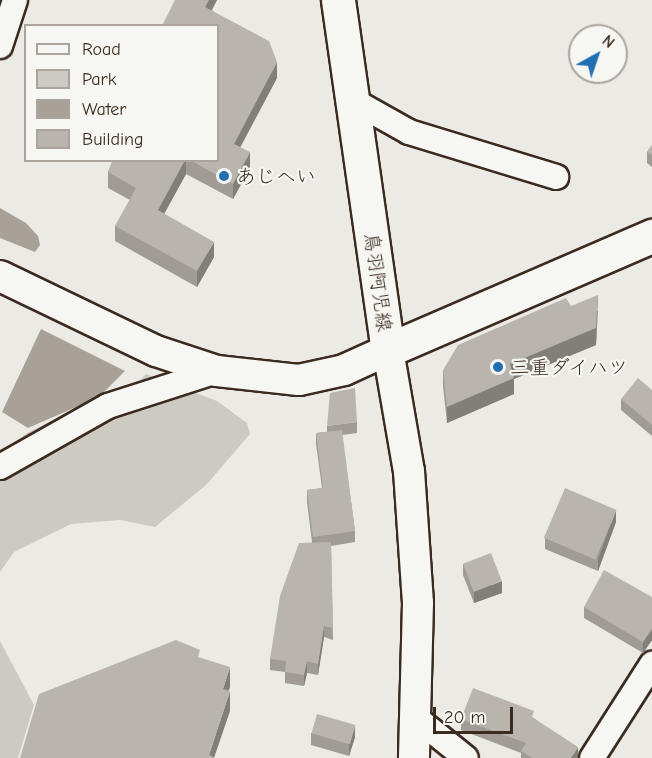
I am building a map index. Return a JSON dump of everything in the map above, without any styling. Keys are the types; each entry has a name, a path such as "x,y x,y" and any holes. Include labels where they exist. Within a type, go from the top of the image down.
{"main road":[{"name":"鳥羽阿児線","path":"338,0 388,350 648,243"}],"street":[{"path":"0,46 15,0"},
{"path":"352,100 409,132 556,177"},
{"path":"0,276 156,351 217,371 299,380 344,370 388,350 410,471 418,603 414,758"},
{"path":"0,467 108,406 217,371"},
{"path":"592,758 652,664"},
{"path":"415,717 466,758"}],"green space":[{"path":"146,374 217,401 247,423 250,434 206,485 155,527 120,520 71,524 14,552 0,572 0,453 27,433 99,397 122,399"},
{"path":"0,641 34,705 18,758 0,758"}],"water":[{"path":"0,208 26,223 38,236 40,245 35,252 0,238"},
{"path":"41,329 125,371 99,397 28,428 2,412"}],"building":[{"path":"175,0 209,0 205,7 269,41 277,62 234,144 250,152 233,184 194,162 219,162 219,24 163,24"},
{"path":"652,145 652,155 647,152"},
{"path":"112,162 184,162 158,210 214,242 197,271 115,226 136,188 108,172"},
{"path":"598,295 596,328 510,364 514,378 447,407 443,370 458,345 566,298 571,306"},
{"path":"638,378 652,390 652,425 621,399"},
{"path":"355,388 357,422 327,426 330,393"},
{"path":"342,430 355,531 313,537 307,490 323,488 316,433"},
{"path":"565,488 617,510 595,560 544,538"},
{"path":"331,542 333,628 324,626 318,664 307,661 304,675 285,672 286,661 270,659 280,596 299,543"},
{"path":"491,553 502,581 474,592 463,564"},
{"path":"604,570 652,597 652,629 643,642 584,607"},
{"path":"176,640 200,650 198,657 230,667 223,689 230,691 209,755 215,758 20,758 39,694"},
{"path":"473,688 534,711 532,717 578,747 571,758 532,758 521,751 526,743 461,719"},
{"path":"317,714 355,725 350,744 311,733"}],"place":[{"name":"あじへい","path":"224,176"},
{"name":"三重ダイハツ","path":"498,367"}]}
